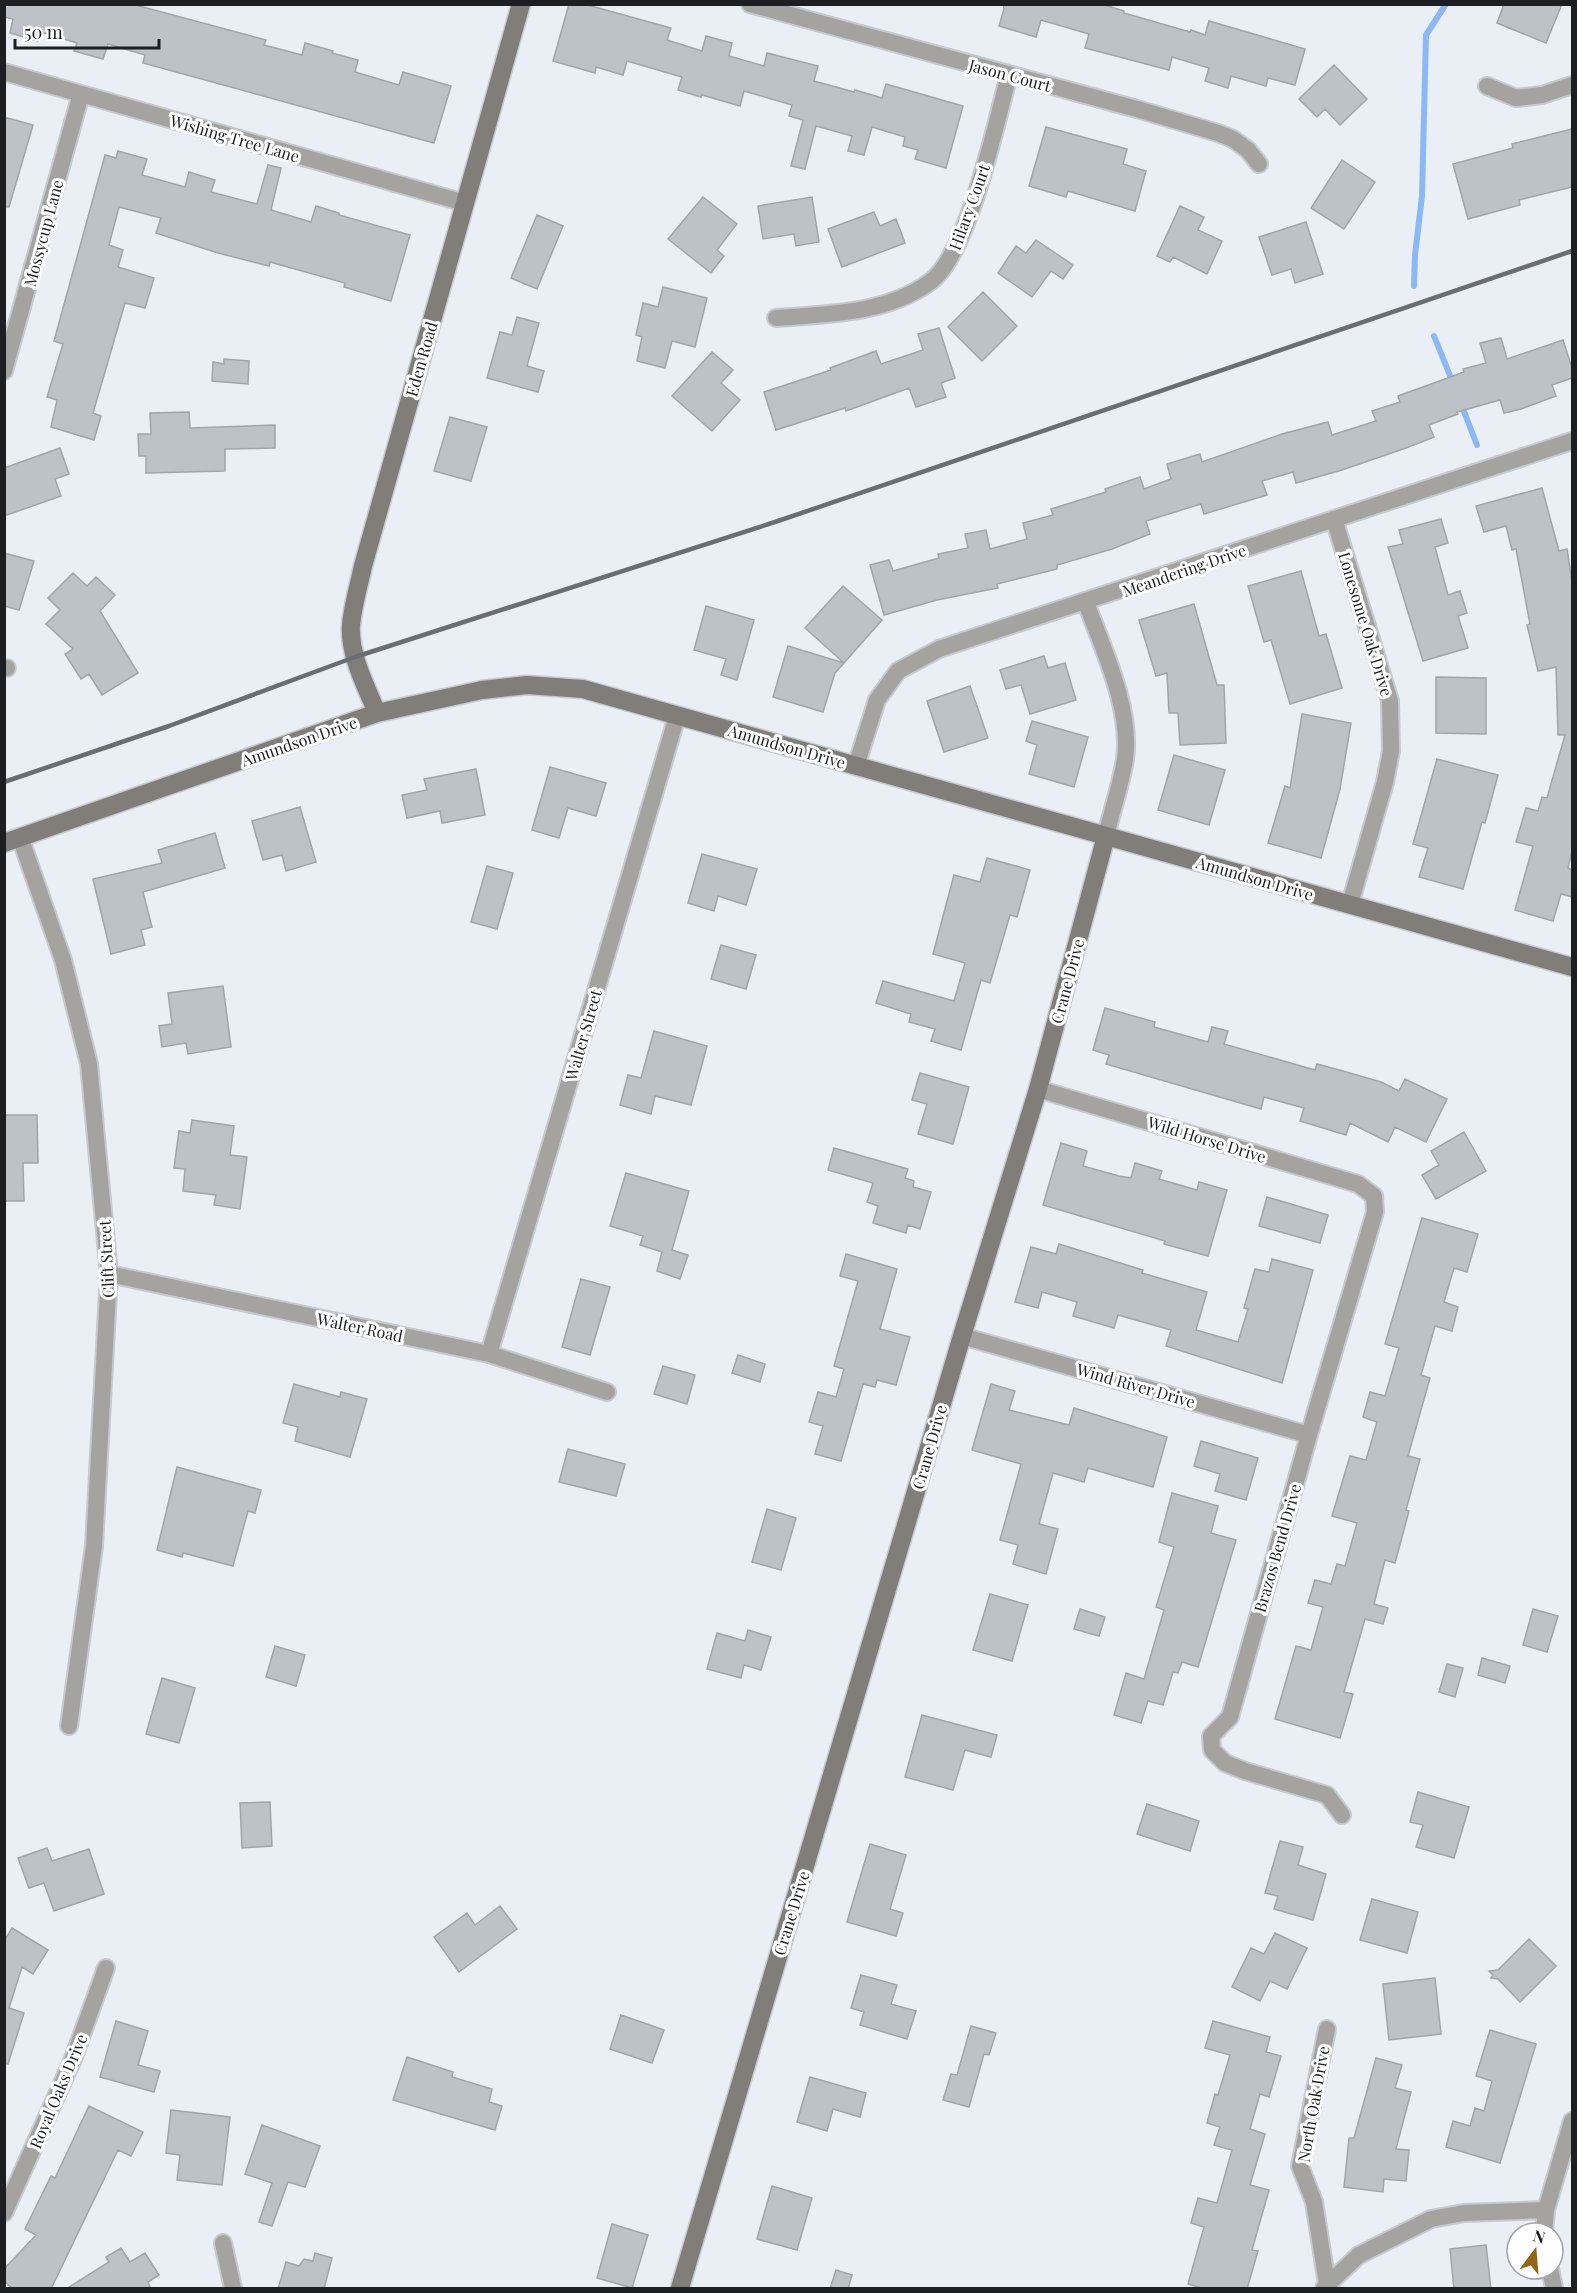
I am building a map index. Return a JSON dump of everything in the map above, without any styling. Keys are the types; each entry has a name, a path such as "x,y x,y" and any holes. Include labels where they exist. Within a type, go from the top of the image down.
{"street":[{"name":"Eden Road","path":"377,713 355,657 351,626 363,566 521,4"},
{"name":"Jason Court","path":"750,4 1218,133 1233,139 1248,150 1259,164"},
{"name":"Wishing Tree Lane","path":"4,72 465,203"},
{"name":"Hilary Court","path":"776,318 857,311 890,302 932,281 956,248 966,224 1009,75"},
{"path":"1487,86 1516,98 1542,95 1572,85"},
{"name":"Mossycup Lane","path":"4,371 81,94"},
{"name":"Meandering Drive","path":"856,766 877,700 898,671 939,650 1572,441"},
{"name":"Lonesome Oak Drive","path":"1334,519 1390,700 1391,751 1385,782 1350,904"},
{"name":"Crane Drive","path":"680,2289 962,1336 1038,1089 1125,758 1126,733 1120,700 1086,603"},
{"name":"Amundson Drive","path":"12,840 377,713 482,690 527,685 583,689 1572,967"},
{"name":"Walter Street","path":"489,1354 677,716"},
{"name":"Clift Street","path":"12,840 63,960 89,1064 109,1274 94,1546 69,1726"},
{"name":"Wild Horse Drive","path":"1038,1089 1358,1184 1374,1196"},
{"name":"Brazos Bend Drive","path":"1342,1815 1327,1795 1225,1763 1212,1750 1211,1736 1230,1717 1309,1435 1375,1212 1374,1196"},
{"name":"Walter Road","path":"109,1274 489,1354 608,1392"},
{"name":"Wind River Drive","path":"962,1336 1309,1435"},
{"name":"Royal Oaks Drive","path":"4,2213 74,2059 106,1968"},
{"name":"North Oak Drive","path":"1325,2286 1314,2202 1300,2166 1327,2029"},
{"path":"1545,2221 1546,2210 1572,2121"},
{"path":"1325,2286 1359,2255 1431,2218 1464,2213 1546,2210"},
{"path":"223,2242 233,2289"}],"building":[{"path":"4,4 132,4 266,40 264,45 302,55 305,43 333,51 332,53 358,60 355,72 399,85 403,72 451,86 434,143 143,63 145,55 108,44 103,59 74,51 77,43 41,32 38,41 10,33 13,19 4,17"},
{"path":"569,4 584,4 671,28 667,40 702,51 706,36 732,43 729,56 764,66 767,53 818,66 814,81 854,92 855,90 882,98 886,84 963,106 946,168 915,159 918,150 903,146 905,137 872,127 864,155 848,151 852,136 816,126 805,169 791,166 803,120 789,116 792,105 744,91 740,106 702,95 701,97 678,90 682,77 627,61 623,75 596,67 595,73 553,61"},
{"path":"1003,4 1102,4 1124,11 1124,13 1190,32 1191,30 1205,35 1209,21 1305,49 1295,85 1268,78 1266,86 1231,76 1228,88 1205,81 1209,68 1172,57 1169,70 1085,48 1089,34 1041,20 1036,37 999,26 1004,9"},
{"path":"1504,4 1562,4 1546,43 1497,23"},
{"path":"1334,65 1367,99 1340,125 1325,109 1317,117 1299,99"},
{"path":"4,117 33,125 9,207 4,207"},
{"path":"1046,127 1127,149 1123,164 1146,171 1135,211 1068,191 1066,197 1029,186"},
{"path":"1572,129 1572,187 1519,200 1520,205 1468,219 1453,164 1513,148 1512,144"},
{"path":"118,151 147,159 142,175 185,187 189,172 215,180 211,192 257,204 268,165 281,168 271,210 311,222 316,206 339,213 339,215 410,235 391,301 344,287 345,283 270,262 269,266 218,253 156,233 161,218 119,207 109,245 123,250 118,267 154,278 145,308 125,303 93,413 101,416 94,440 51,427 57,400 47,397 63,344 54,341 105,155 116,158"},
{"path":"1342,160 1375,182 1344,229 1311,208"},
{"path":"703,197 737,224 717,250 724,256 711,273 668,239"},
{"path":"812,197 819,242 796,246 794,234 763,239 758,206"},
{"path":"1180,206 1204,217 1198,230 1222,241 1207,274 1173,257 1170,262 1157,256"},
{"path":"874,212 880,226 896,219 905,243 842,267 828,229"},
{"path":"537,215 563,226 537,289 511,278"},
{"path":"1306,222 1323,274 1295,283 1291,269 1272,275 1259,237"},
{"path":"1036,240 1073,265 1063,279 1051,271 1032,297 998,273 1016,246 1026,253"},
{"path":"663,287 707,298 695,347 672,341 665,368 637,361 642,337 636,335 643,303 658,307"},
{"path":"983,292 1017,326 982,361 948,327"},
{"path":"517,317 539,323 527,366 544,371 538,392 487,378 500,332 512,335"},
{"path":"939,328 955,378 941,383 946,397 916,407 909,388 846,411 845,408 776,430 764,392 831,370 830,368 876,351 881,364 923,350 918,334"},
{"path":"1501,338 1507,359 1563,340 1572,368 1572,378 1552,385 1556,396 1521,409 1504,413 1500,400 1457,412 1458,414 1429,425 1434,437 1342,470 1296,483 1293,472 1262,481 1267,495 1204,514 1201,504 1146,521 1150,534 1112,549 1057,565 1057,569 997,584 998,588 937,600 884,615 870,565 889,560 893,571 939,558 938,554 968,548 965,534 986,530 990,549 1027,539 1023,523 1053,515 1051,509 1106,492 1105,489 1140,477 1144,489 1171,479 1167,464 1200,454 1202,462 1282,434 1328,422 1332,435 1376,421 1372,411 1400,402 1398,396 1464,372 1463,369 1486,363 1480,343"},
{"path":"712,352 733,370 721,383 740,400 712,431 672,396"},
{"path":"224,359 249,361 248,384 212,381 213,362 224,364"},
{"path":"189,412 190,428 275,425 275,448 225,449 225,471 146,473 146,456 139,456 138,434 151,434 150,413"},
{"path":"450,417 487,427 471,481 434,471"},
{"path":"60,448 69,474 55,479 61,496 4,516 4,468"},
{"path":"1542,488 1559,551 1567,549 1572,581 1572,851 1568,868 1572,870 1572,897 1561,894 1553,921 1515,910 1533,846 1516,842 1526,808 1538,811 1542,797 1547,798 1565,735 1558,735 1556,667 1538,671 1527,625 1530,624 1516,549 1512,550 1506,526 1484,532 1476,506"},
{"path":"1441,519 1448,543 1435,547 1448,595 1460,591 1467,613 1458,616 1468,648 1423,661 1388,547 1403,544 1399,530"},
{"path":"4,553 34,561 19,610 4,606"},
{"path":"1301,571 1319,636 1326,634 1342,688 1290,704 1271,640 1264,642 1248,586"},
{"path":"73,573 87,586 96,577 115,595 100,611 138,673 102,695 89,674 81,679 65,654 73,649 46,624 60,610 48,598"},
{"path":"843,586 882,620 844,663 805,628"},
{"path":"1194,604 1217,685 1224,685 1226,743 1180,745 1178,713 1169,713 1167,673 1156,676 1139,620"},
{"path":"706,606 754,620 737,680 721,675 726,659 694,650"},
{"path":"788,646 844,663 835,673 823,712 773,697"},
{"path":"1044,656 1048,668 1065,663 1076,700 1030,714 1021,685 1006,689 1000,670"},
{"path":"1436,677 1486,678 1486,734 1436,733"},
{"path":"970,686 988,738 944,752 927,701"},
{"path":"1302,714 1351,723 1340,789 1321,858 1268,843 1285,786 1290,788"},
{"path":"1032,721 1088,737 1074,787 1029,774 1037,745 1026,741"},
{"path":"1174,755 1225,770 1209,825 1158,810"},
{"path":"1437,759 1498,775 1463,889 1419,877 1428,848 1413,844"},
{"path":"550,767 606,783 596,816 568,808 559,838 532,830"},
{"path":"476,769 485,815 442,823 440,811 407,818 402,795 427,790 424,779"},
{"path":"300,807 316,862 286,871 282,855 263,860 252,821"},
{"path":"215,833 225,868 143,892 152,927 141,930 145,945 111,954 93,879 162,863 158,850"},
{"path":"702,854 757,869 746,905 718,896 714,911 688,903"},
{"path":"987,858 1030,870 1017,917 1010,915 990,983 981,980 961,1050 931,1041 935,1029 909,1022 911,1014 876,1003 883,981 954,1001 965,963 933,954 954,875 980,882"},
{"path":"487,866 513,873 497,929 471,922"},
{"path":"721,945 756,955 746,989 711,979"},
{"path":"223,986 231,1047 188,1054 186,1043 162,1047 159,1026 172,1024 168,993"},
{"path":"1105,1008 1155,1022 1154,1027 1208,1042 1212,1027 1228,1031 1224,1044 1315,1070 1317,1064 1381,1082 1399,1091 1405,1079 1447,1099 1426,1142 1395,1127 1388,1142 1350,1123 1346,1135 1300,1121 1304,1108 1264,1097 1261,1109 1106,1064 1109,1055 1093,1050"},
{"path":"654,1031 707,1046 691,1105 655,1096 651,1114 620,1105 628,1075 641,1078"},
{"path":"920,1073 969,1087 953,1144 918,1134 927,1104 912,1100"},
{"path":"4,1115 37,1115 38,1163 23,1163 24,1201 4,1201"},
{"path":"192,1120 234,1126 230,1155 247,1157 240,1209 214,1205 216,1195 183,1191 185,1169 174,1168 179,1131 190,1133"},
{"path":"1464,1132 1486,1171 1436,1199 1422,1175 1439,1165 1431,1151"},
{"path":"1061,1143 1087,1151 1083,1166 1131,1178 1135,1163 1162,1171 1159,1179 1197,1190 1199,1182 1227,1190 1208,1256 1043,1205"},
{"path":"834,1148 908,1169 905,1178 914,1181 913,1187 931,1192 920,1229 908,1225 906,1233 873,1223 878,1206 867,1202 873,1183 828,1170"},
{"path":"626,1173 689,1191 672,1250 688,1255 680,1279 657,1271 662,1252 640,1245 643,1236 610,1226"},
{"path":"1267,1197 1328,1215 1320,1243 1259,1226"},
{"path":"1422,1218 1478,1234 1467,1272 1454,1268 1444,1302 1458,1307 1452,1331 1435,1326 1421,1375 1430,1378 1408,1456 1420,1459 1395,1563 1385,1560 1374,1604 1388,1608 1383,1624 1365,1619 1344,1692 1353,1694 1340,1738 1275,1719 1296,1646 1311,1650 1323,1607 1308,1603 1315,1580 1331,1584 1337,1564 1345,1566 1357,1523 1332,1516 1350,1456 1366,1460 1377,1422 1363,1417 1370,1392 1385,1396 1399,1348 1385,1344"},
{"path":"1059,1244 1143,1270 1142,1273 1207,1292 1196,1330 1238,1342 1248,1309 1244,1308 1255,1269 1269,1272 1272,1259 1313,1270 1282,1383 1166,1346 1171,1330 1118,1315 1114,1328 1073,1316 1077,1302 1042,1292 1038,1308 1015,1302 1031,1247 1056,1254"},
{"path":"846,1254 897,1269 880,1329 910,1337 896,1385 877,1380 875,1387 863,1384 841,1461 815,1454 823,1426 809,1422 818,1392 836,1397 844,1369 834,1366 858,1281 840,1276"},
{"path":"581,1279 610,1287 590,1355 562,1347"},
{"path":"738,1355 765,1364 760,1382 732,1373"},
{"path":"663,1366 695,1375 687,1404 654,1394"},
{"path":"294,1384 340,1397 341,1392 367,1399 350,1457 295,1441 298,1427 283,1423"},
{"path":"991,1384 1015,1391 1009,1410 1069,1425 1074,1408 1167,1437 1153,1487 1088,1468 1084,1482 1053,1473 1039,1524 1058,1529 1046,1574 1013,1564 1018,1545 1000,1540 1021,1464 972,1450"},
{"path":"1201,1441 1258,1458 1246,1500 1215,1491 1220,1474 1194,1466"},
{"path":"568,1449 625,1464 616,1496 559,1482"},
{"path":"177,1467 261,1490 255,1513 248,1511 233,1566 183,1553 182,1557 157,1550"},
{"path":"1172,1493 1218,1506 1211,1533 1236,1540 1198,1667 1182,1662 1178,1673 1173,1672 1163,1705 1148,1701 1141,1723 1114,1715 1126,1673 1144,1679 1164,1610 1156,1607 1174,1547 1159,1542"},
{"path":"767,1509 796,1518 781,1570 752,1562"},
{"path":"990,1594 1028,1605 1012,1661 973,1650"},
{"path":"1080,1609 1105,1617 1099,1636 1074,1629"},
{"path":"1533,1609 1558,1616 1547,1652 1523,1645"},
{"path":"748,1630 771,1637 761,1670 744,1665 741,1678 707,1669 717,1633 745,1641"},
{"path":"275,1646 305,1655 296,1686 266,1677"},
{"path":"1482,1658 1510,1666 1505,1683 1478,1675"},
{"path":"1447,1664 1463,1668 1455,1697 1439,1692"},
{"path":"162,1678 195,1688 179,1743 146,1734"},
{"path":"922,1715 997,1735 991,1757 965,1750 953,1790 905,1777"},
{"path":"1418,1792 1469,1807 1454,1858 1416,1847 1423,1825 1410,1822"},
{"path":"270,1802 272,1846 242,1848 240,1803"},
{"path":"1147,1804 1199,1821 1190,1851 1137,1834"},
{"path":"1280,1841 1303,1847 1298,1865 1326,1874 1313,1920 1274,1909 1278,1896 1265,1893"},
{"path":"870,1844 906,1855 890,1909 903,1913 896,1936 847,1922"},
{"path":"47,1848 52,1861 89,1849 104,1894 54,1911 44,1883 29,1888 18,1858"},
{"path":"1372,1899 1418,1912 1407,1953 1360,1940"},
{"path":"500,1906 517,1929 459,1972 434,1937 467,1913 475,1925"},
{"path":"12,1928 48,1950 33,1974 22,1967 9,2008 24,2013 8,2064 4,2063 4,1941"},
{"path":"1275,1933 1307,1948 1287,1989 1270,1981 1260,2001 1232,1987 1251,1948 1264,1954"},
{"path":"1529,1939 1556,1966 1520,2002 1498,1979 1491,1978 1493,1975 1489,1971 1498,1970"},
{"path":"861,1975 897,1985 891,2004 916,2011 907,2039 860,2025 864,2012 851,2008"},
{"path":"1435,1978 1441,2034 1389,2040 1383,1984"},
{"path":"621,2015 664,2030 652,2063 610,2049"},
{"path":"116,2021 148,2031 138,2065 160,2071 154,2092 100,2077"},
{"path":"1213,2021 1270,2037 1266,2052 1281,2056 1269,2097 1260,2094 1250,2129 1265,2134 1250,2185 1269,2190 1252,2250 1258,2251 1247,2289 1205,2289 1188,2284 1204,2227 1191,2223 1198,2198 1217,2203 1232,2150 1214,2145 1220,2127 1207,2123 1230,2055 1205,2048"},
{"path":"971,2026 996,2033 989,2055 984,2054 969,2107 943,2100 951,2074 957,2075"},
{"path":"1490,2030 1536,2044 1500,2163 1446,2147 1453,2121 1470,2126 1475,2108 1484,2111 1492,2081 1476,2076"},
{"path":"407,2057 453,2072 452,2077 492,2089 489,2102 502,2106 495,2130 393,2100"},
{"path":"1376,2058 1402,2065 1395,2088 1411,2092 1396,2149 1409,2150 1406,2181 1384,2179 1383,2192 1344,2187 1349,2138 1354,2138"},
{"path":"810,2077 866,2093 860,2117 833,2109 827,2131 797,2122"},
{"path":"89,2106 143,2132 131,2156 118,2150 51,2289 13,2289 4,2281 4,2269 36,2235 25,2229 51,2176 55,2178"},
{"path":"171,2110 230,2117 222,2185 177,2180 180,2155 166,2153"},
{"path":"262,2125 320,2146 305,2187 288,2182 272,2226 259,2222 272,2183 245,2174"},
{"path":"772,2186 812,2198 797,2250 757,2239"},
{"path":"612,2224 648,2235 632,2288 597,2278"},
{"path":"1486,2245 1491,2289 1454,2289 1450,2249"},
{"path":"121,2248 130,2262 145,2253 159,2275 148,2282 151,2289 66,2289 109,2262 106,2257"},
{"path":"315,2253 332,2258 324,2289 278,2289 286,2262 299,2266 304,2259 313,2261"},
{"path":"836,2270 852,2275 848,2289 830,2289"}],"waterway":[{"path":"1414,286 1422,196 1426,35 1446,4"},
{"path":"1434,336 1453,383"},
{"path":"1461,404 1477,445"}],"railway":[{"path":"4,782 169,726 355,657 775,522 1572,251"}]}
